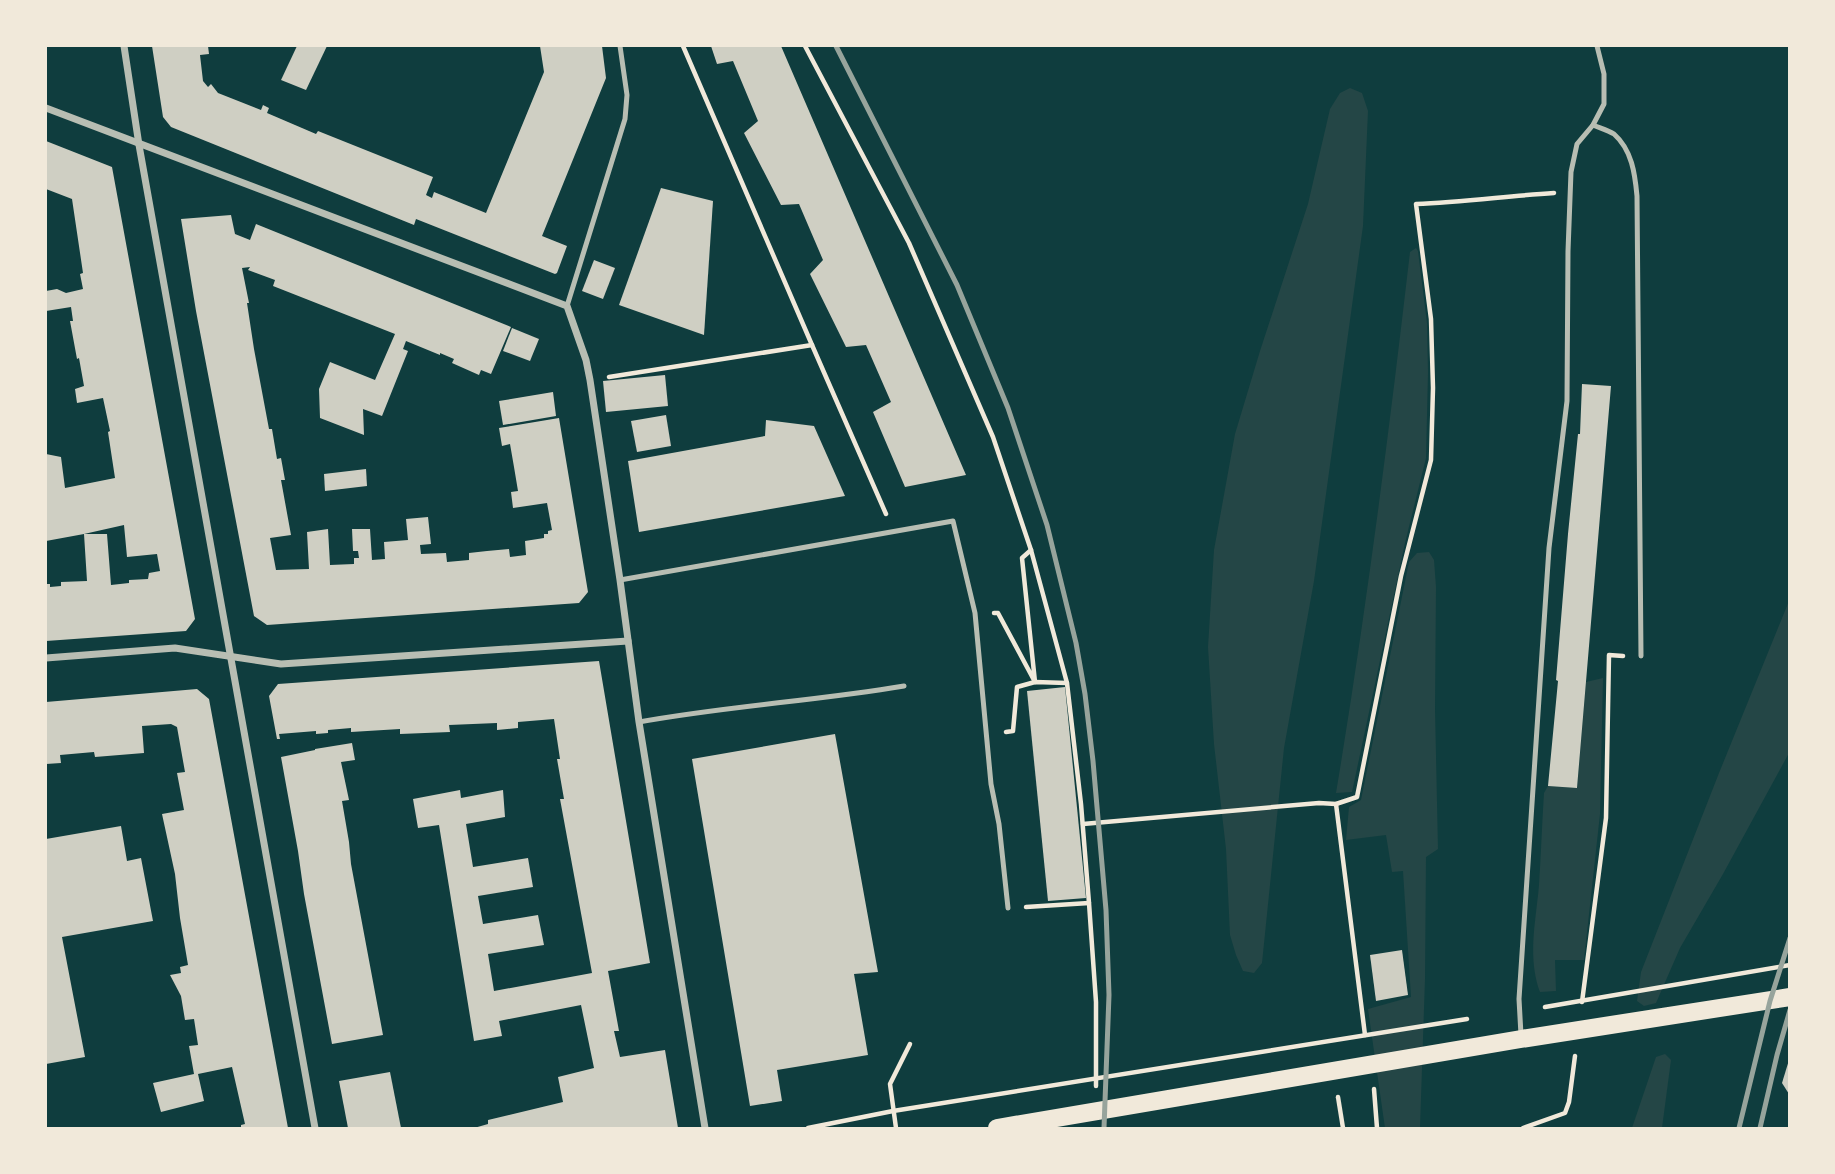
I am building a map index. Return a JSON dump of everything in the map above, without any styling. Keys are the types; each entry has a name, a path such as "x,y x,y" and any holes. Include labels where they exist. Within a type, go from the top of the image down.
{"main road":[{"path":"997,1129 1790,996"}],"street":[{"path":"124,46 139,145 315,1129"},
{"path":"46,108 566,306 586,360 590,380 639,722 705,1129"},
{"path":"46,658 174,648 281,664 628,641"}],"lane":[{"path":"566,306 625,119 627,95 620,46"},
{"path":"1521,1039 1519,999 1530,810 1549,548 1567,401 1571,172 1577,144 1593,125 1604,104 1604,74 1597,46"},
{"path":"1593,125 1613,134 1625,148 1635,169 1641,656"},
{"path":"620,580 953,521 975,612 991,784 999,824 1008,908"},
{"path":"639,722 904,686"}],"path":[{"path":"683,46 894,531"},
{"path":"805,46 909,243 993,437 1031,550 1067,683 1083,824 1096,1002 1097,1076"},
{"path":"1083,824 1319,803 1336,804 1357,797 1401,576 1431,460 1431,319 1416,204 1571,192"},
{"path":"590,380 812,345"},
{"path":"1031,550 1022,558 1035,682"},
{"path":"975,612 998,613 1035,682"},
{"path":"1587,964 1606,818 1609,655 1641,656"},
{"path":"987,733 1013,731 1017,687 1035,682 1067,683"},
{"path":"1336,804 1364,1029"},
{"path":"1008,908 1089,903"},
{"path":"808,1129 893,1111 1790,965"},
{"path":"896,1129 890,1084 910,1044"},
{"path":"1338,1097 1343,1129"},
{"path":"1375,1099 1377,1129"},
{"path":"1522,1129 1566,1113 1569,1102"}],"shaded area":[{"path":"1350,88 1362,93 1368,111 1363,226 1314,581 1284,748 1262,963 1254,973 1243,971 1230,935 1226,849 1214,744 1208,647 1214,550 1235,434 1308,204 1330,109 1340,93"},
{"path":"1416,248 1427,323 1426,458 1405,543 1352,792 1336,793 1376,523 1410,252"},
{"path":"1429,552 1434,560 1436,587 1438,849 1426,857 1420,1128 1385,1128 1368,1009 1411,997 1403,871 1392,872 1386,835 1346,840 1349,807 1361,800 1409,562 1417,553"},
{"path":"1789,601 1789,753 1680,948 1656,1003 1644,1006 1637,1001 1641,972"},
{"path":"1603,678 1600,814 1584,960 1555,960 1556,991 1540,992 1533,952 1544,793 1548,786 1577,788 1586,682"},
{"path":"1665,1054 1671,1060 1662,1128 1632,1128 1656,1057"}],"building":[{"path":"152,46 208,46 209,54 200,55 203,81 208,87 211,84 218,93 261,110 263,105 269,108 267,113 316,134 318,131 433,177 426,195 432,198 434,192 486,213 544,72 540,46 602,46 606,78 542,236 567,246 557,273 416,219 414,225 171,127 163,117"},
{"path":"297,46 327,46 306,90 281,80"},
{"path":"711,46 781,46 966,475 905,487 873,412 891,402 866,345 846,347 810,274 823,260 799,204 781,205 744,133 758,121 733,61 717,64"},
{"path":"46,141 112,167 195,619 186,631 46,641 46,584 50,584 50,587 61,586 61,582 87,581 84,534 46,541 46,454 61,457 65,488 115,478 103,398 77,403 75,389 84,386 70,321 73,321 71,307 46,311 46,291 57,289 66,293 83,289 80,274 83,273 72,199 46,189","holes":["124,525 127,557 157,554 160,571 149,573 148,579 111,585 107,534 84,534"]},
{"path":"661,188 713,201 704,335 619,305"},
{"path":"231,215 235,234 250,240 256,224 511,327 491,374 481,370 479,375 452,363 454,359 406,341 403,349 408,351 382,416 363,409 364,435 320,418 319,389 330,362 375,380 395,334 273,286 275,280 248,270 250,267 242,268 269,429 272,429 277,459 281,458 285,480 281,480 291,535 270,538 276,570 309,569 307,532 328,529 330,565 354,564 354,558 359,558 358,551 353,551 352,529 370,529 372,560 385,559 384,542 408,540 406,519 428,517 431,544 420,545 421,554 446,553 447,562 469,560 469,553 509,549 510,557 526,555 525,541 544,538 544,534 552,530 547,503 513,508 511,492 518,491 510,444 502,446 499,428 559,418 588,592 579,603 267,625 254,616 181,219"},
{"path":"594,260 615,268 603,299 582,291"},
{"path":"512,328 539,339 530,361 503,351"},
{"path":"665,375 668,406 606,412 603,381"},
{"path":"1582,384 1611,386 1577,788 1548,786 1568,534 1580,434"},
{"path":"553,392 556,416 503,425 499,401"},
{"path":"666,415 671,446 637,452 631,421"},
{"path":"766,420 814,426 845,496 639,532 628,461 765,436"},
{"path":"366,469 367,486 325,491 324,474"},
{"path":"599,661 650,963 608,971 619,1031 614,1031 620,1057 665,1050 678,1128 474,1128 488,1124 488,1120 563,1102 558,1077 594,1068 581,1005 499,1021 502,1036 474,1041 439,825 418,828 413,799 460,790 461,798 503,790 505,817 466,824 473,867 528,858 533,887 478,896 483,924 538,915 544,945 488,954 494,991 592,973 560,799 564,799 554,719 518,722 518,728 497,730 497,723 449,725 450,732 400,734 400,729 351,732 351,728 316,734 316,731 279,734 280,739 277,739 269,696 278,684"},
{"path":"1065,687 1086,898 1048,901 1027,691"},
{"path":"197,689 209,699 288,1128 241,1128 241,1125 245,1124 232,1067 198,1074 204,1101 161,1112 153,1083 194,1074 189,1046 198,1045 194,1019 185,1020 181,996 170,975 181,973 180,967 188,965 175,874 162,814 184,810 177,773 185,772 177,727 171,724 142,726 144,753 95,757 94,752 60,755 61,763 46,764 46,702"},
{"path":"835,734 878,972 854,974 868,1055 777,1070 782,1101 750,1106 692,759"},
{"path":"352,743 355,760 341,762 349,800 342,801 383,1035 332,1044 281,757"},
{"path":"121,826 127,861 141,858 153,921 62,937 85,1057 46,1064 46,839"},
{"path":"1402,950 1408,995 1376,1001 1370,955"},
{"path":"1789,1060 1789,1094 1782,1083"},
{"path":"390,1072 401,1128 348,1128 339,1081"}],"railway":[{"path":"836,46 957,285 1008,408 1047,525 1076,643 1093,761 1106,910 1109,995 1104,1128"},
{"path":"1739,1128 1770,1001 1790,938"},
{"path":"1760,1128 1790,1010"}]}
